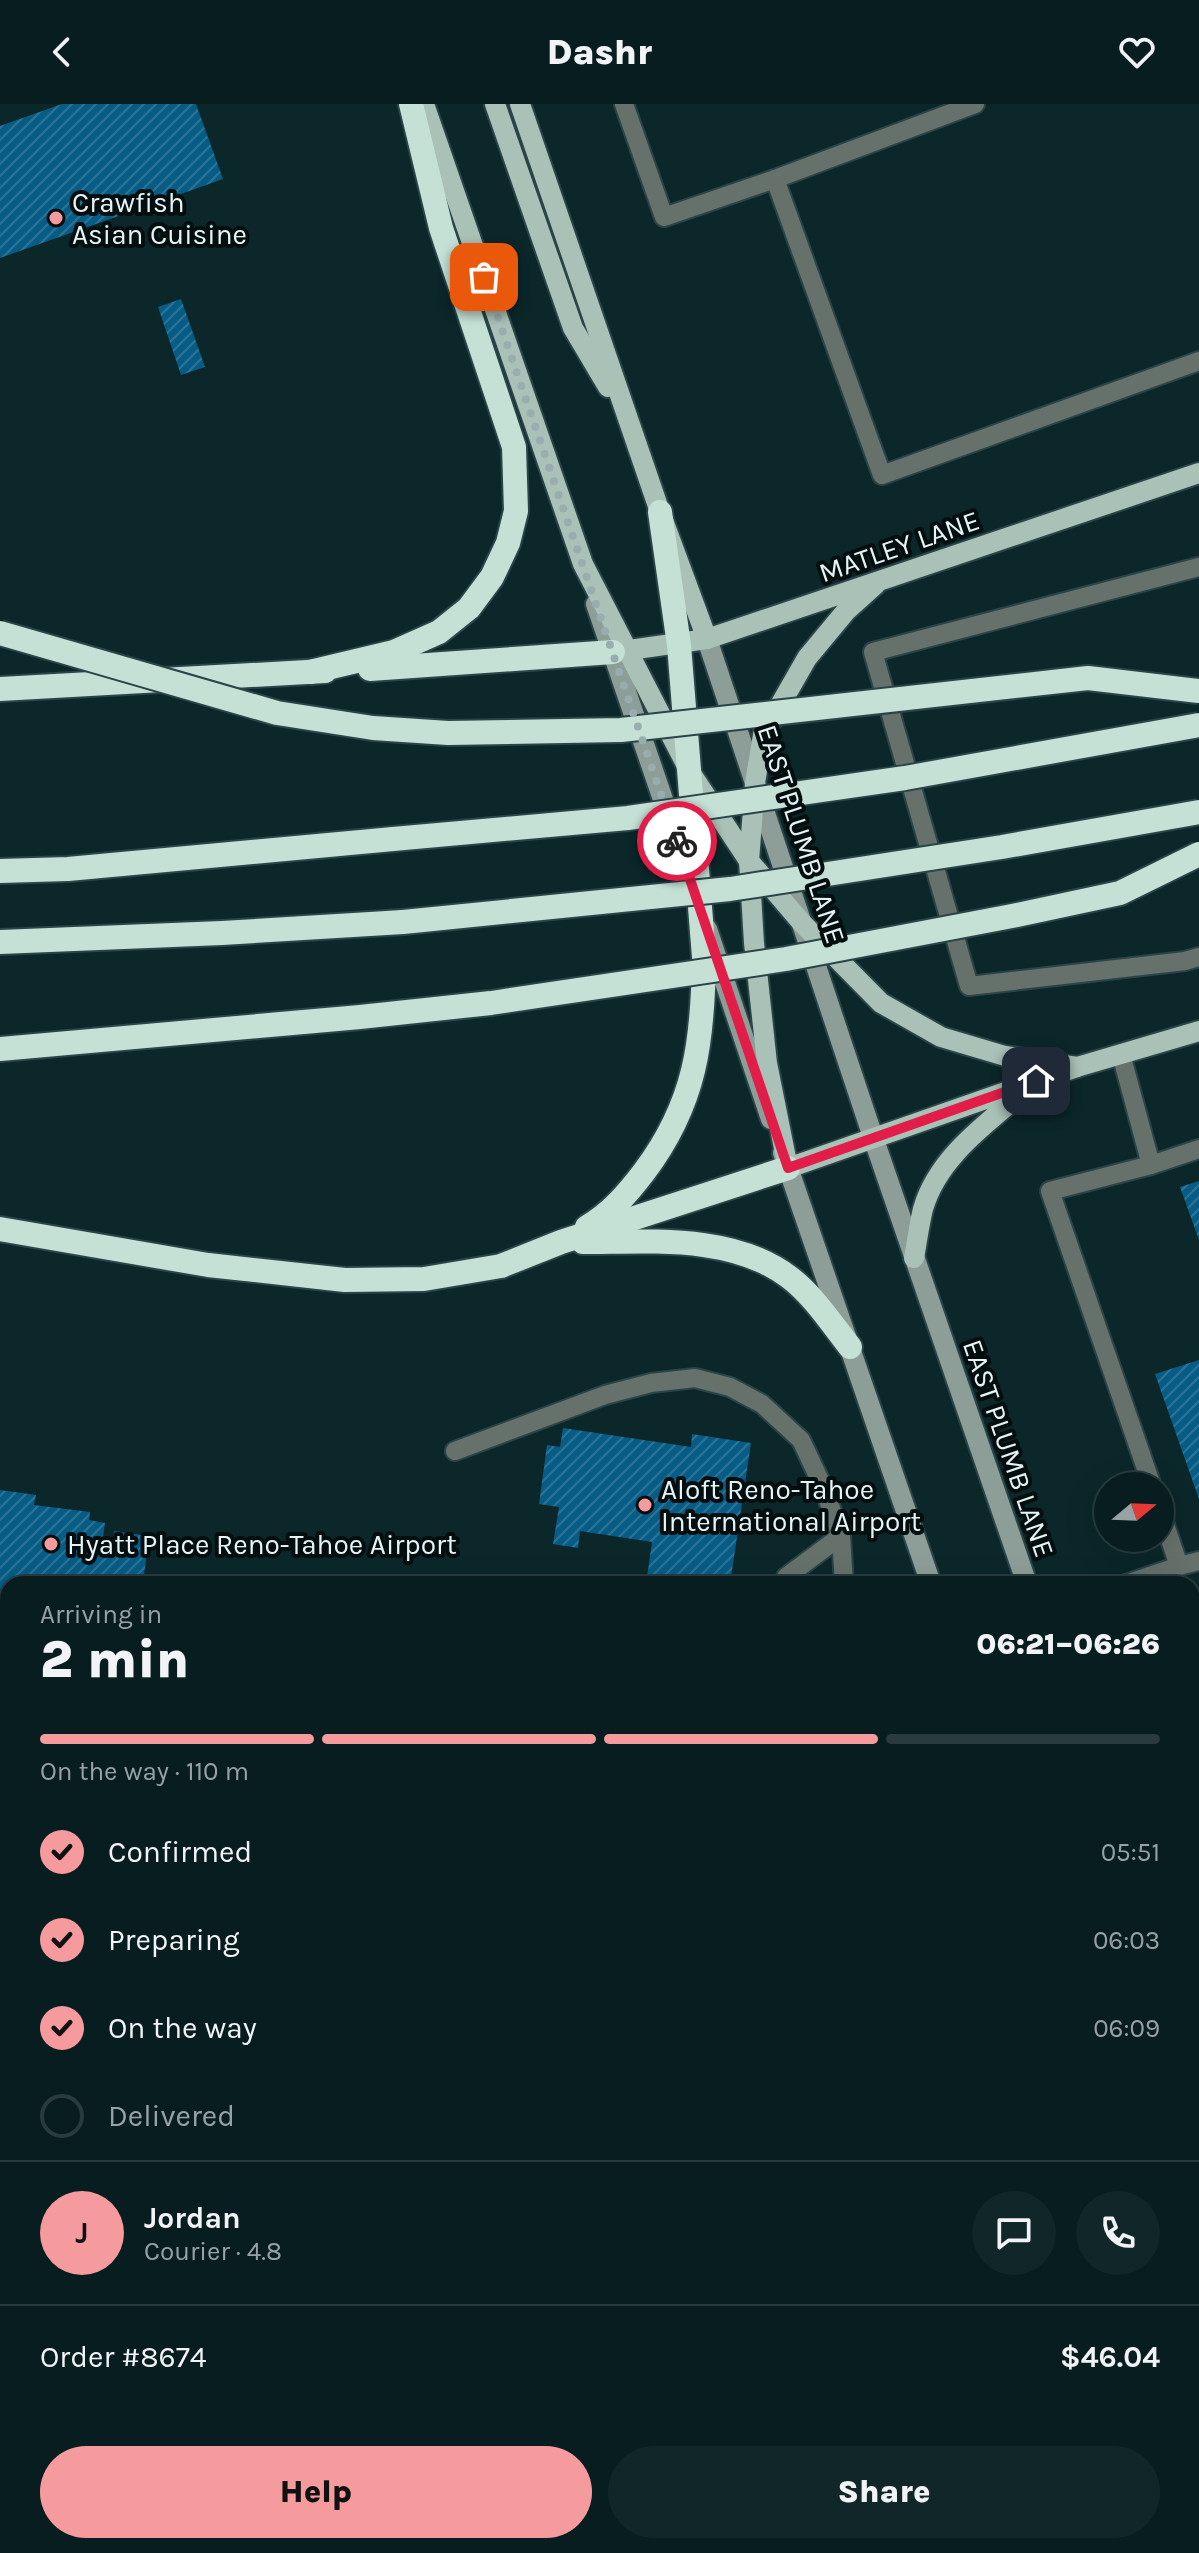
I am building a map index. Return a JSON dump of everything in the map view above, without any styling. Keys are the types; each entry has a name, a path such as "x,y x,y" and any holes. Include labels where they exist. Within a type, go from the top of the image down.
{"highway":[{"path":"310,672 394,652 439,632 469,608 492,577 508,543 516,511 514,447 441,228 411,104"},
{"path":"561,1242 606,1216 662,1148 682,1112 697,1056 703,1006 704,957 679,645 660,512"},
{"path":"0,633 277,713 373,728 448,733 621,730 1088,678 1199,691"},
{"path":"0,689 620,652"},
{"path":"0,871 68,869 628,818 920,775 1199,725"},
{"path":"0,942 403,922 730,889 1002,847 1199,812"},
{"path":"0,1049 491,1003 786,959 1120,893 1199,854"},
{"path":"0,1229 208,1265 345,1280 424,1279 501,1266 561,1242 788,1168"},
{"path":"561,1242 668,1242 721,1248 759,1260 789,1277 815,1303 850,1347"}],"main road":[{"path":"424,104 583,564 620,652 699,904 928,1576"},
{"path":"495,104 573,328 632,429"},
{"name":"EAST PLUMB LANE","path":"520,104 660,512 707,639 873,1137 1024,1576"},
{"name":"MATLEY LANE","path":"620,652 707,639 1199,473"},
{"path":"788,1168 767,1063 749,861 755,783 763,735 807,658 846,611 876,584"},
{"path":"620,652 690,772 749,861 802,923 881,1003 941,1037 1005,1056 1077,1067"},
{"path":"788,1168 1077,1067 1199,1031"},
{"path":"914,1258 924,1206 941,1173 963,1144 1036,1081"}],"lane":[{"path":"624,104 664,217 975,104"},
{"path":"775,179 882,475 1199,361"},
{"path":"1199,567 873,652 969,986 1199,957"},
{"path":"1121,1054 1151,1165"},
{"path":"1147,1472 1050,1191 1199,1149"},
{"path":"455,1451 605,1395 651,1383 695,1378 730,1387 762,1404 801,1440 841,1536 844,1576"},
{"path":"787,1576 841,1536"},
{"path":"1174,1551 1179,1566"},
{"path":"1150,1576 1199,1561"}],"building":[{"name":"Crawfish Asian Cuisine","path":"62,104 196,104 223,179 0,258 0,126"},
{"path":"181,299 205,367 181,375 158,307"},
{"path":"1199,1181 1199,1240 1180,1187"},
{"path":"1199,1360 1199,1499 1155,1374"},
{"name":"Aloft Reno-Tahoe International Airport","path":"563,1428 691,1447 692,1434 751,1443 731,1576 647,1576 652,1542 580,1531 578,1548 553,1544 559,1507 539,1504 547,1445 560,1447"},
{"name":"Hyatt Place Reno-Tahoe Airport","path":"0,1490 36,1495 34,1505 90,1512 89,1520 105,1523 101,1551 111,1553 114,1531 149,1536 144,1576 0,1576"}],"way so far":[{"path":"484,277 677,841"}],"place":[{"name":"Crawfish Asian Cuisine","path":"56,218"},
{"name":"Aloft Reno-Tahoe International Airport","path":"645,1505"},
{"name":"Hyatt Place Reno-Tahoe Airport","path":"51,1544"}],"route":[{"path":"677,841 788,1168 1036,1081"}]}
